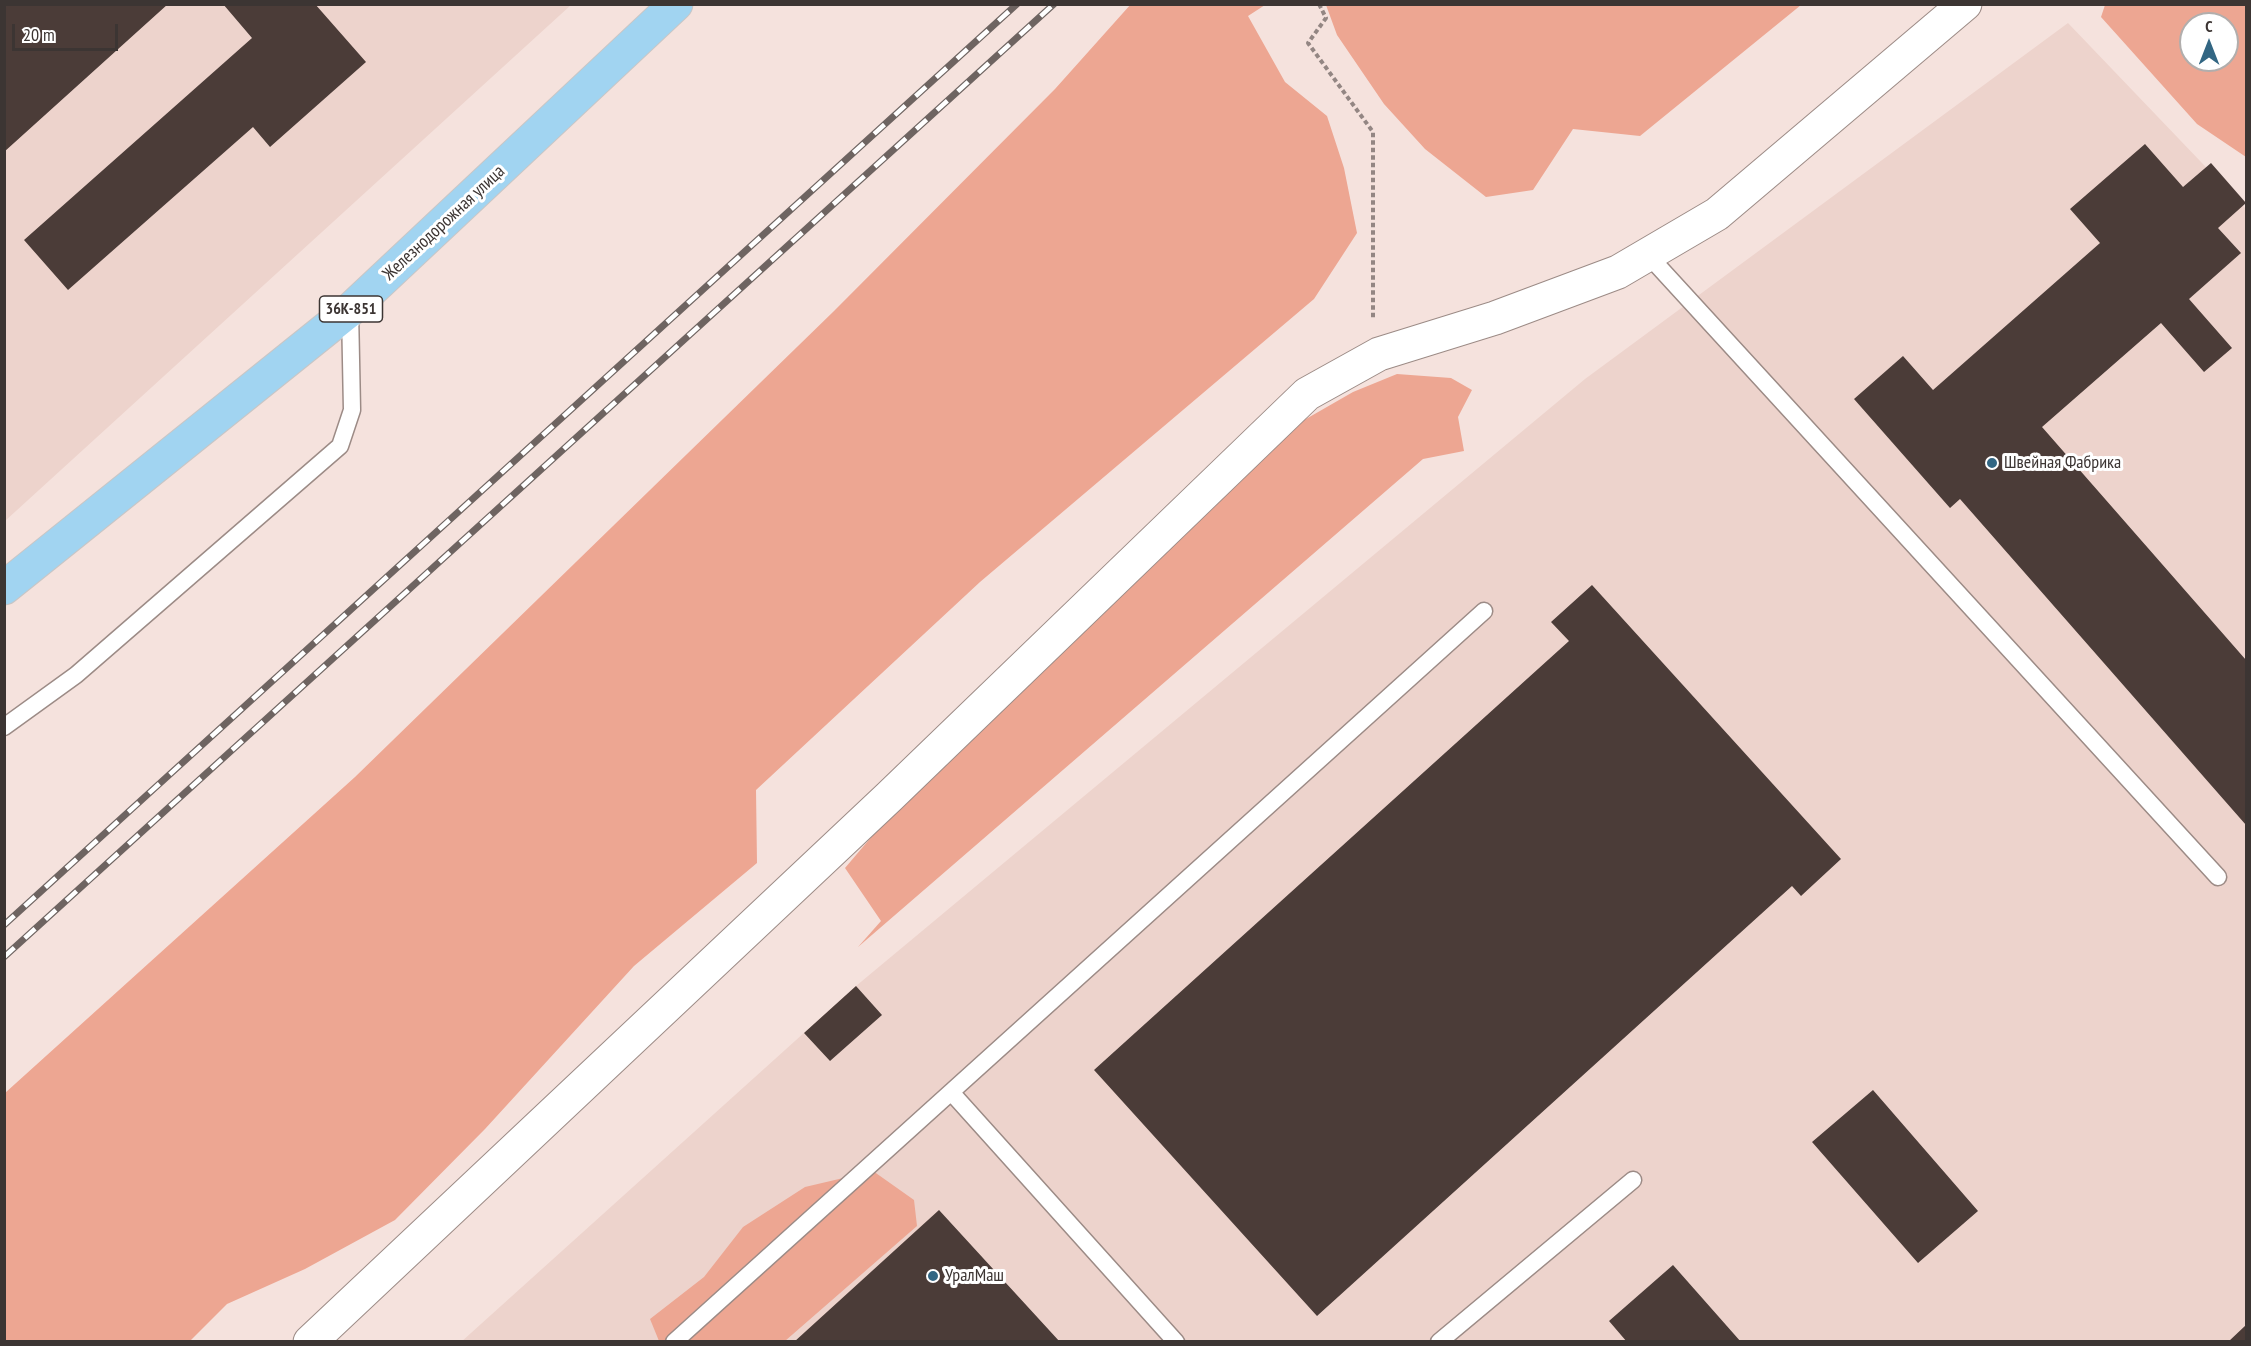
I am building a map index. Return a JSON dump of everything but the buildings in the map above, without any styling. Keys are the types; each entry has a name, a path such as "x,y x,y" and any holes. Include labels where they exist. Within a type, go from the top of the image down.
{"main road":[{"name":"Железнодорожная улица","path":"4,588 350,310 676,4"}],"street":[{"path":"310,1341 898,789 1307,394 1379,354 1495,318 1618,272 1718,214 1965,4"}],"lane":[{"path":"1648,255 2218,877"},
{"path":"4,727 76,675 340,446 352,410 350,310"},
{"path":"674,1341 1484,611"},
{"path":"951,1092 1176,1341"},
{"path":"1439,1341 1633,1180"}],"path":[{"path":"1318,4 1326,18 1308,43 1373,132 1373,317 1379,354"}],"shaded area":[{"path":"1131,4 1265,5 1248,16 1285,82 1327,116 1344,168 1357,233 1314,299 980,582 756,790 757,863 634,966 485,1129 395,1220 305,1269 227,1304 190,1341 5,1341 5,1093 355,777 834,311 1055,89"},
{"path":"5,5 571,5 5,521"},
{"path":"1326,5 1801,5 1640,136 1573,129 1533,190 1486,197 1425,149 1384,104 1337,35"},
{"path":"2105,5 2246,5 2246,157 2197,124 2101,17"},
{"path":"2068,23 2246,209 2246,1341 461,1342 856,986 1585,379"},
{"path":"1397,374 1451,378 1472,390 1458,417 1464,451 1423,459 858,947 881,921 845,868 896,808 1292,427 1353,392"},
{"path":"873,1171 914,1200 917,1226 785,1341 659,1341 650,1319 704,1277 743,1227 805,1187"}],"railway":[{"path":"4,925 1017,4"},
{"path":"4,957 1054,4"}],"place":[{"name":"Швейная Фабрика","path":"1992,463"},
{"name":"УралМаш","path":"933,1276"}]}
